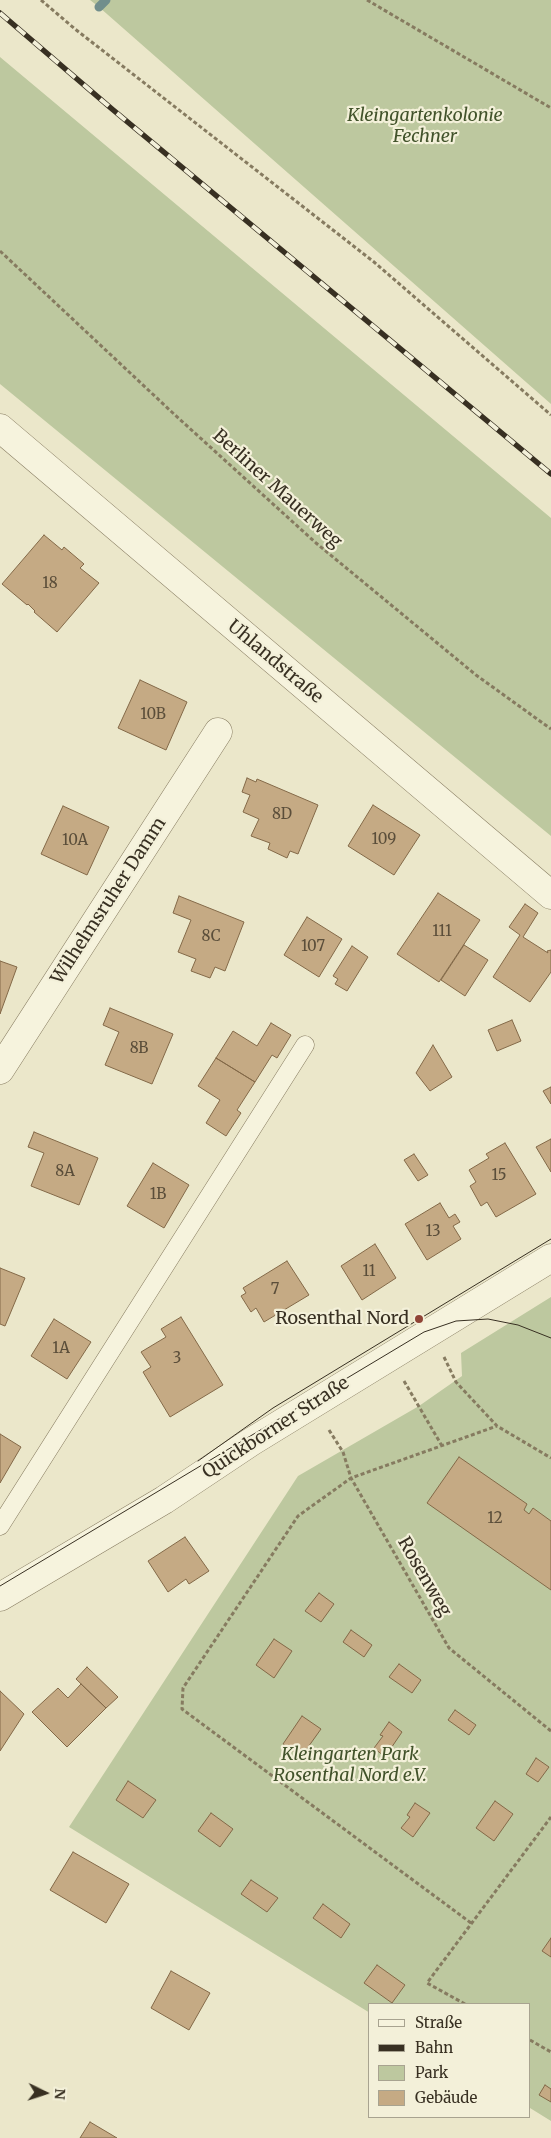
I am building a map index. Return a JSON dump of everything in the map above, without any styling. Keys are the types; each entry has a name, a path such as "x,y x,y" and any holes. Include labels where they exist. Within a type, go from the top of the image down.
{"street":[{"name":"Uhlandstraße","path":"0,428 551,895"},
{"name":"Wilhelmsruher Damm","path":"0,1070 218,732"},
{"name":"Quickborner Straße","path":"0,1598 164,1500 312,1404 551,1258"}],"lane":[{"path":"0,1526 305,1045"}],"path":[{"path":"41,0 75,29 374,262 551,415"},
{"path":"367,0 551,108"},
{"name":"Berliner Mauerweg","path":"0,251 175,415 316,543 476,675 551,729"},
{"path":"429,1333 456,1382 497,1426 551,1458"},
{"path":"404,1381 442,1446"},
{"name":"Rosenweg","path":"312,1404 344,1452 351,1478 449,1648 551,1731"},
{"path":"471,1923 182,1709 183,1688 298,1516 351,1478 497,1426"},
{"path":"463,2003 427,1983 551,1817"},
{"path":"531,2041 551,2052"}],"green space":[{"name":"Kleingartenkolonie Fechner","path":"90,0 551,0 551,404 99,7"},
{"path":"0,57 551,518 551,836 0,384"},
{"name":"Kleingarten Park Rosenthal Nord e.V.","path":"551,1297 551,2121 531,2109 531,2003 368,2003 368,2012 69,1827 298,1476 419,1406 462,1376 461,1353"}],"building":[{"path":"44,535 62,550 64,547 84,564 80,568 99,583 57,632 34,612 28,604 2,584"},
{"path":"140,680 187,702 166,750 118,728"},
{"path":"247,778 256,782 257,779 318,805 298,854 290,851 287,858 268,849 270,843 251,836 259,819 243,812 250,795 242,792"},
{"path":"373,805 420,835 394,875 348,846"},
{"path":"63,806 109,827 87,875 41,854"},
{"path":"438,893 480,920 439,982 397,954"},
{"path":"179,896 244,922 225,971 215,967 210,978 191,971 196,959 178,952 191,920 173,913"},
{"path":"525,904 538,913 523,937 548,953 547,951 551,950 551,972 530,1002 493,977 520,935 509,927"},
{"path":"307,917 342,939 319,977 284,955"},
{"path":"464,945 488,960 465,996 441,980"},
{"path":"352,946 368,957 347,991 335,984 338,979 333,976"},
{"path":"0,961 17,967 0,1014"},
{"path":"110,1008 173,1034 152,1084 105,1065 119,1032 103,1025"},
{"path":"512,1020 521,1041 497,1051 488,1030"},
{"path":"271,1023 291,1035 277,1058 272,1055 255,1082 216,1058 233,1031 257,1046"},
{"path":"433,1045 452,1077 430,1091 416,1073"},
{"path":"216,1058 255,1082 237,1110 241,1113 226,1136 206,1123 220,1100 198,1086"},
{"path":"551,1087 551,1104 543,1091"},
{"path":"34,1132 98,1158 79,1205 31,1186 44,1153 28,1147"},
{"path":"551,1139 551,1172 536,1147"},
{"path":"505,1143 536,1194 496,1217 487,1202 481,1206 470,1186 476,1182 469,1170 489,1158 486,1154"},
{"path":"414,1154 428,1175 418,1181 404,1160"},
{"path":"153,1163 189,1185 164,1228 127,1206"},
{"path":"440,1203 449,1218 455,1214 460,1222 453,1226 461,1239 427,1260 405,1224"},
{"path":"375,1244 396,1278 362,1300 341,1266"},
{"path":"287,1261 309,1295 264,1322 256,1308 251,1312 241,1296 246,1293 243,1288"},
{"path":"0,1268 25,1278 5,1326 0,1324"},
{"path":"181,1317 223,1385 170,1417 143,1372 151,1367 141,1352 166,1337 161,1329"},
{"path":"54,1319 91,1342 67,1379 31,1356"},
{"path":"0,1434 21,1447 0,1483"},
{"path":"459,1457 527,1504 524,1510 529,1514 533,1508 551,1521 551,1590 427,1503"},
{"path":"185,1537 209,1571 189,1584 186,1579 168,1592 148,1561"},
{"path":"319,1593 334,1604 321,1622 305,1611"},
{"path":"351,1630 372,1645 364,1657 343,1642"},
{"path":"274,1639 292,1651 274,1678 256,1665"},
{"path":"399,1664 421,1680 412,1693 389,1677"},
{"path":"87,1667 118,1697 106,1708 76,1679"},
{"path":"81,1684 106,1708 67,1747 32,1712 58,1688 68,1698"},
{"path":"0,1691 24,1714 0,1751"},
{"path":"455,1710 476,1725 469,1735 448,1720"},
{"path":"302,1716 321,1729 301,1757 283,1744"},
{"path":"389,1722 402,1732 385,1757 374,1748 383,1736 380,1735"},
{"path":"536,1758 549,1767 538,1782 526,1774"},
{"path":"128,1781 156,1800 143,1818 116,1800"},
{"path":"495,1801 513,1814 494,1841 476,1828"},
{"path":"415,1803 430,1813 413,1837 401,1828 410,1817 407,1815"},
{"path":"211,1813 233,1829 220,1847 198,1831"},
{"path":"73,1852 129,1884 106,1923 50,1890"},
{"path":"251,1880 278,1898 267,1912 241,1894"},
{"path":"323,1904 350,1924 341,1938 313,1918"},
{"path":"551,1938 551,1957 542,1951"},
{"path":"377,1965 405,1985 392,2003 364,1983"},
{"path":"171,1971 210,1993 189,2030 151,2008"},
{"path":"545,2085 551,2089 551,2102 539,2095"},
{"path":"90,2122 117,2138 80,2138"}],"waterway":[{"path":"99,7 106,0"}],"tram line":[{"path":"198,1461 273,1408 551,1239"},
{"path":"0,1586 424,1332 456,1321 488,1319 518,1325 551,1338"}],"railway":[{"path":"0,13 112,109 551,474"}],"place":[{"name":"Rosenthal Nord","path":"419,1319"}]}
